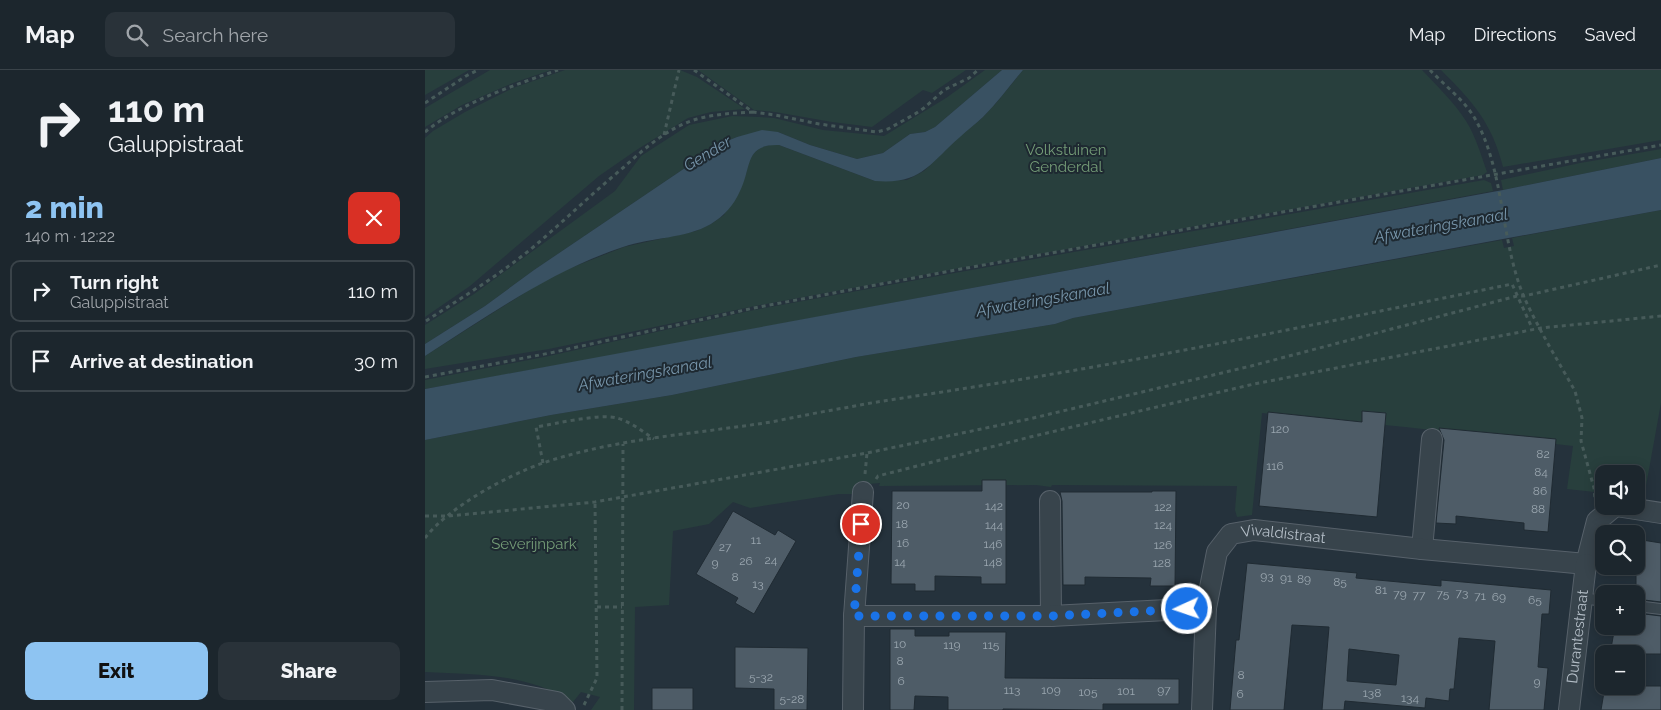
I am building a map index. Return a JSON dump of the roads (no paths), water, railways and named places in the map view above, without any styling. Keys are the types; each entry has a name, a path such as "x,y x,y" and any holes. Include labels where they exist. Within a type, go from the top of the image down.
{"street":[{"path":"1422,549 1432,439"},
{"path":"853,710 854,616 863,492"},
{"path":"1050,501 1051,616"},
{"path":"1645,511 1661,514"},
{"path":"1586,564 1597,521 1604,515"},
{"name":"Vivaldistraat","path":"1202,710 1206,608 1217,552 1231,534 1254,530 1422,549 1586,564"},
{"name":"Durantestraat","path":"1569,710 1586,564"},
{"path":"854,616 1051,616 1206,608"},
{"path":"425,692 492,690 557,702 565,710"}],"lane":[{"path":"1582,598 1595,600"},
{"path":"1645,607 1661,609"}],"water":[{"path":"1002,70 1023,70 983,117 932,164 914,176 903,180 875,181 779,145 760,148 751,159 744,182 735,201 724,214 711,224 690,233 623,247 571,268 521,295 425,356 425,344 485,306 534,270 722,143 762,130 778,132 810,145 857,159 883,153 910,134 925,132 935,127"},
{"name":"Afwateringskanaal","path":"1661,158 1661,210 1073,318 1055,324 856,357 672,395 551,415 425,440 425,389 1503,190"}],"park label":[{"name":"Volkstuinen Genderdal","path":"1066,158"},
{"name":"Severijnpark","path":"534,544"}],"water label":[{"name":"Gender","path":"707,153"}]}
